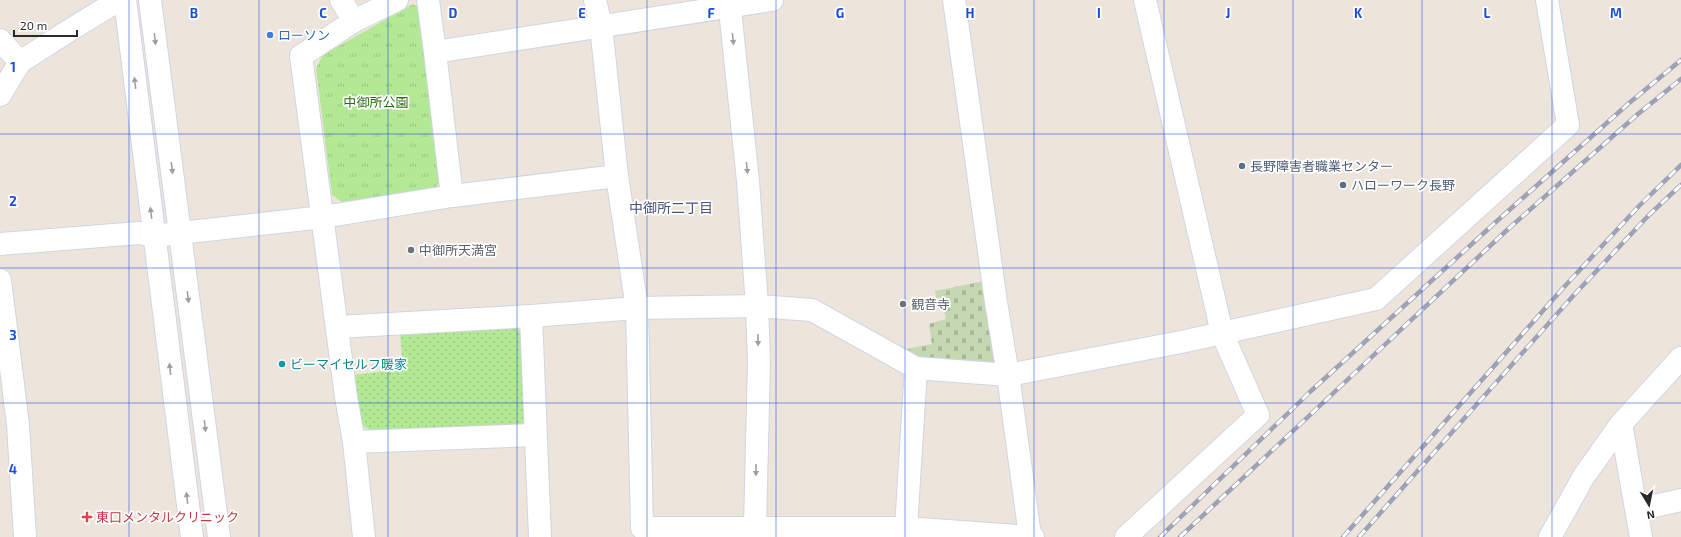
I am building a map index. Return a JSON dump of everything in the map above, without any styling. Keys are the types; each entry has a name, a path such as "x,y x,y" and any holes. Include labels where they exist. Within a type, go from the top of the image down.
{"street":[{"path":"0,95 20,62 118,0"},
{"path":"125,0 192,537"},
{"path":"150,0 219,537"},
{"path":"341,0 354,20"},
{"path":"364,537 354,442 301,56 354,20 397,0"},
{"path":"428,0 452,196"},
{"path":"595,0 601,26 617,176 637,308 642,528 906,528 1032,536 996,302 954,0"},
{"path":"435,52 729,4 772,0"},
{"path":"1126,537 1258,415 1222,333 1145,0"},
{"path":"337,327 531,316 637,308 757,306 812,310 916,368 1008,375 1181,342 1376,299 1568,125 1547,0"},
{"path":"729,4 748,181 757,306 759,362 755,527"},
{"path":"0,40 20,62"},
{"path":"0,244 139,233 154,236 180,234 323,217 452,196 617,176"},
{"path":"0,280 9,426 25,537"},
{"path":"531,316 540,537"},
{"path":"1550,537 1584,476 1621,424 1681,358"},
{"path":"906,528 916,368"},
{"path":"1621,424 1641,537"},
{"path":"354,442 535,435"},
{"path":"1637,510 1681,500"}],"green space":[{"name":"中御所公園","path":"413,4 421,9 442,178 434,190 342,202 332,195 316,68 323,55"},
{"path":"989,280 998,365 917,360 907,349 932,344 929,324 946,319 942,302 937,302 935,291"},
{"path":"512,324 522,333 526,420 517,428 374,432 359,424 354,375 403,369 400,332"}],"railway":[{"path":"1160,537 1311,391 1497,221 1628,104 1681,60"},
{"path":"1180,537 1506,231 1638,114 1681,79"},
{"path":"1343,537 1564,287 1639,206 1681,165"},
{"path":"1359,537 1573,296 1649,215 1681,185"}],"place":[{"name":"ローソン","path":"270,35"},
{"name":"長野障害者職業センター","path":"1242,166"},
{"name":"ハローワーク長野","path":"1343,185"},
{"name":"中御所天満宮","path":"411,250"},
{"name":"観音寺","path":"903,304"},
{"name":"ビーマイセルフ暖家","path":"282,364"},
{"name":"東口メンタルクリニック","path":"87,517"}],"district":[{"name":"中御所二丁目","path":"671,207"}]}
